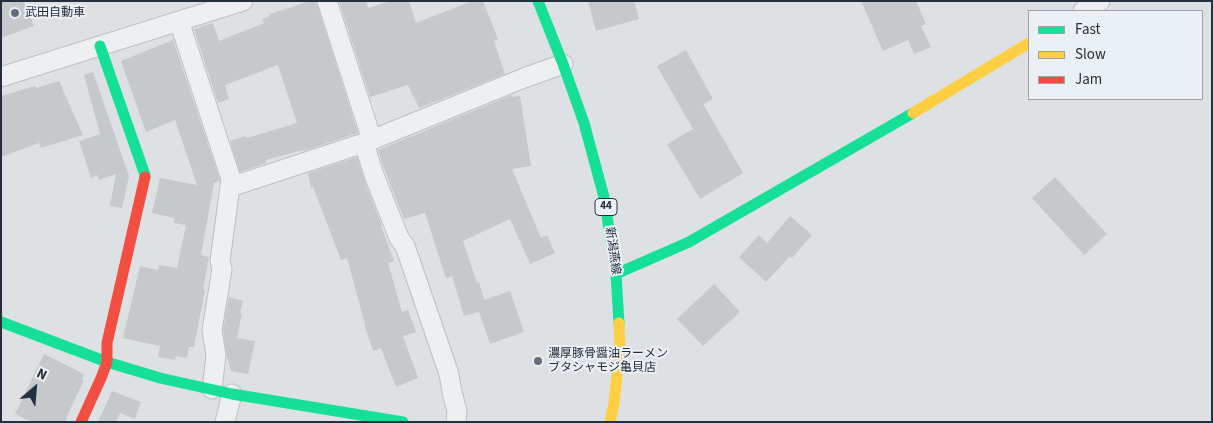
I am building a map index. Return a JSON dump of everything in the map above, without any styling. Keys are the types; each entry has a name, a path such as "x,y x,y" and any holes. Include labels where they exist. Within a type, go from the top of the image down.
{"street":[{"path":"1,78 243,1"},
{"path":"327,1 368,141 374,175 395,229 405,246 449,374 457,411 456,422"},
{"name":"新潟燕線","path":"538,1 584,122 604,197 616,274 620,349 610,422"},
{"path":"1085,10 1100,1"},
{"path":"179,21 231,179 220,260 222,269 212,330 216,355 212,389"},
{"path":"616,274 690,242 1028,44"},
{"path":"81,422 102,376 106,362 108,343 145,175 100,46"},
{"path":"230,187 368,141 563,64"},
{"path":"1,322 106,362 160,378 232,394 403,422"},
{"path":"225,422 232,394"}],"building":[{"name":"武田自動車","path":"1,1 23,1 34,26 1,38"},
{"path":"310,1 316,1 358,133 304,151 266,160 266,163 240,172 230,141 246,136 247,138 297,123 278,65 225,85 229,99 218,103 194,29 213,23 219,41 264,23 262,19 270,16 270,14"},
{"path":"339,1 366,1 368,8 391,1 409,1 416,23 472,1 483,1 498,39 494,41 505,74 419,108 408,85 370,97"},
{"path":"588,1 634,1 639,19 596,31"},
{"path":"861,1 916,1 926,24 921,26 931,47 914,54 908,40 883,51"},
{"path":"173,40 220,180 214,183 201,255 209,257 194,347 189,347 187,358 176,356 175,360 158,357 160,346 123,338 140,266 158,270 159,265 177,268 186,225 174,223 175,218 152,213 160,178 197,185 175,120 146,132 121,61"},
{"path":"686,50 713,99 703,104 743,173 700,199 667,144 693,129 657,66"},
{"path":"93,72 129,176 122,208 110,206 116,174 99,180 97,175 91,178 79,141 100,134 84,75"},
{"path":"59,81 83,135 41,148 39,143 1,157 1,96"},
{"path":"512,95 513,97 520,96 531,166 512,169 541,238 547,235 555,253 530,264 510,219 463,241 484,300 510,291 524,332 490,344 479,312 464,316 452,276 446,278 425,213 404,219 378,150"},
{"path":"357,157 394,261 388,263 402,312 408,310 416,332 403,336 418,378 396,387 381,348 373,351 347,258 341,260 313,187 311,188 308,173"},
{"path":"1055,177 1107,234 1084,255 1032,198"},
{"path":"790,216 812,235 792,258 790,256 766,282 739,257 759,235 767,243"},
{"path":"714,284 740,312 703,346 677,319"},
{"path":"229,297 243,301 237,338 255,341 248,374 231,371 227,357 223,330"},
{"path":"44,354 84,374 82,380 84,380 66,422 32,422 15,414"},
{"path":"112,391 141,402 135,419 120,413 116,422 98,422"}],"traffic: fast":[{"path":"538,1 584,123 604,197 616,274 619,323"},
{"path":"100,46 145,177"},
{"path":"616,274 689,242 913,113"},
{"path":"1,322 107,362 160,378 232,394 403,422"}],"traffic: slow":[{"path":"913,113 1028,44"},
{"path":"610,422 620,349 619,323"}],"traffic: jam":[{"path":"81,422 107,362 107,343 145,177"}],"place":[{"name":"武田自動車","path":"15,13"},
{"name":"濃厚豚骨醤油ラーメン ブタシャモジ亀貝店","path":"538,361"}]}
